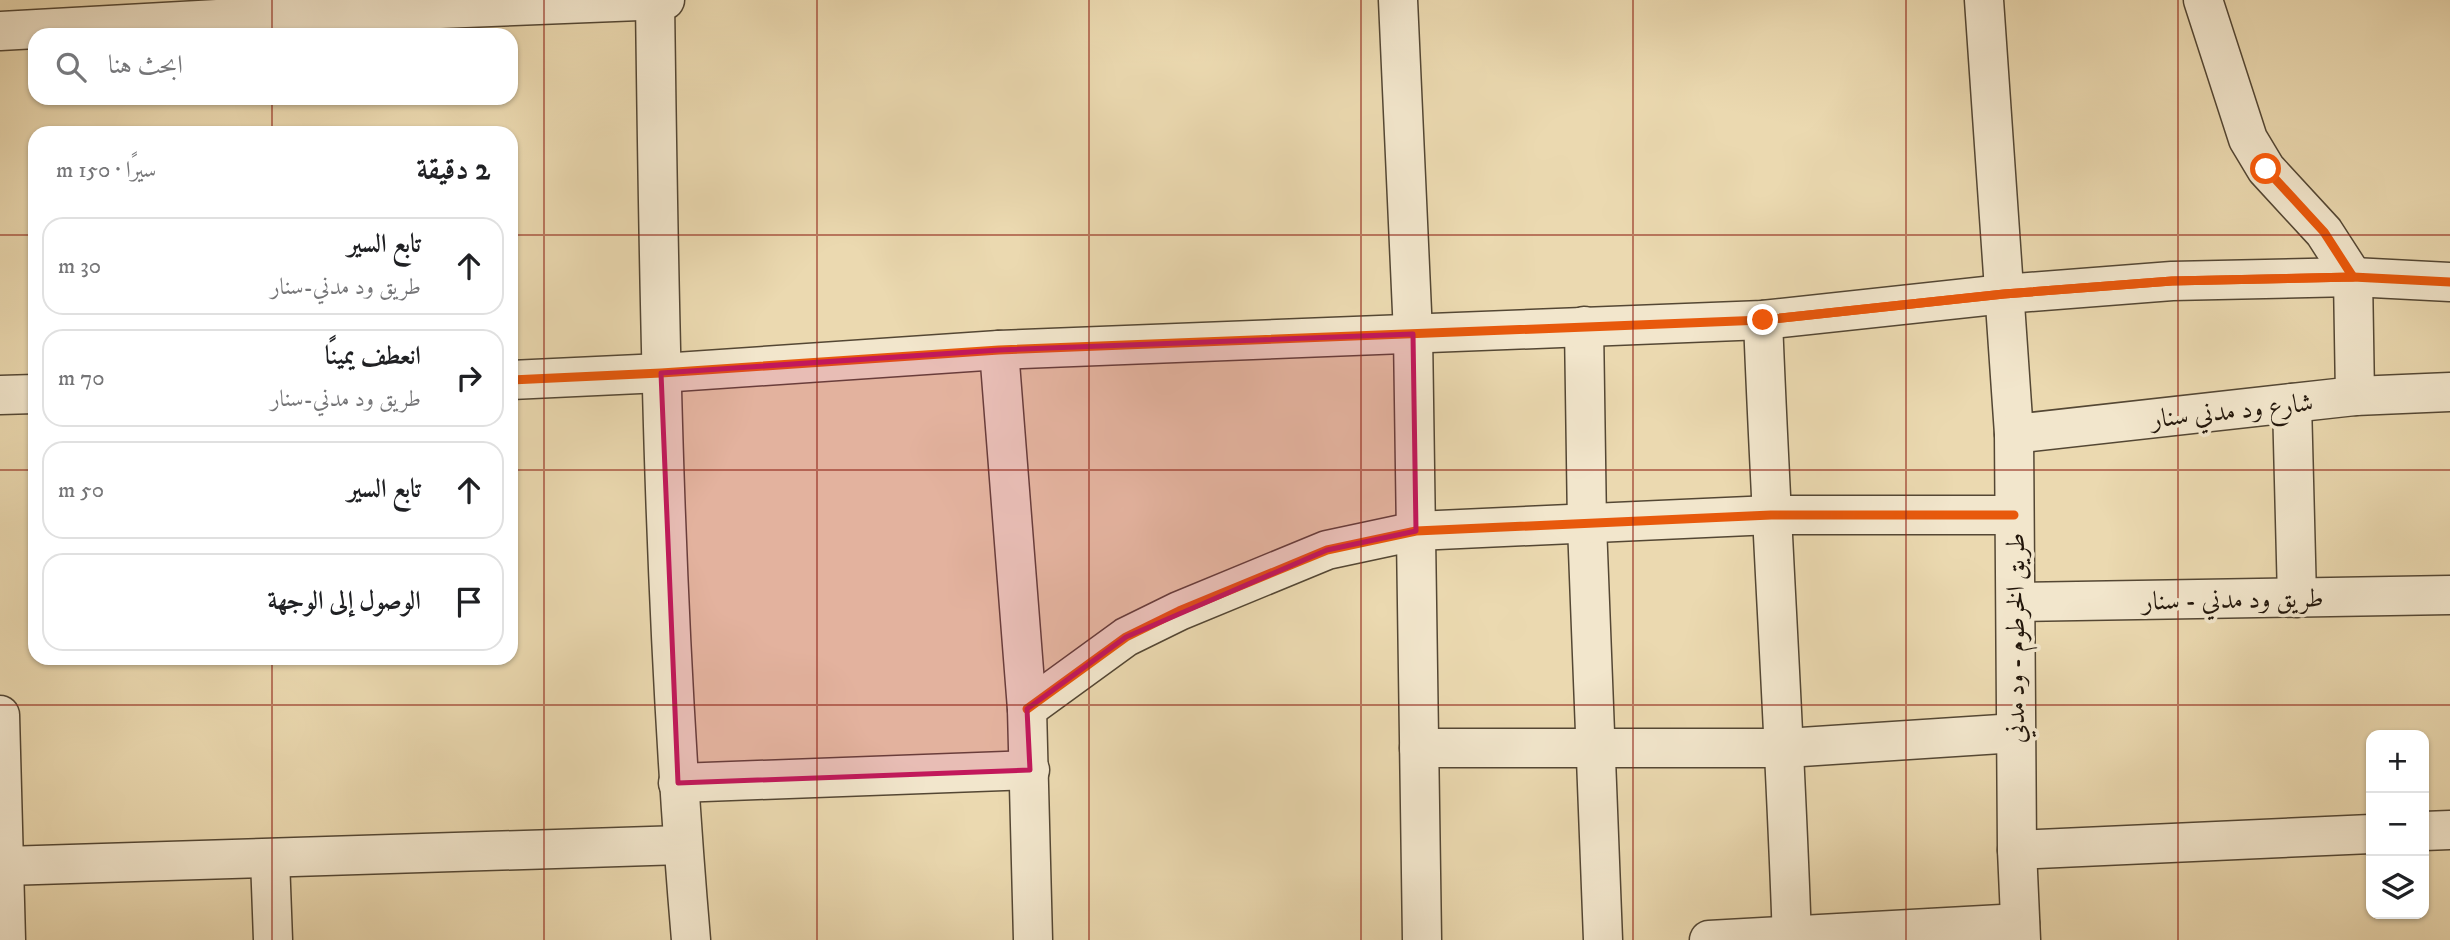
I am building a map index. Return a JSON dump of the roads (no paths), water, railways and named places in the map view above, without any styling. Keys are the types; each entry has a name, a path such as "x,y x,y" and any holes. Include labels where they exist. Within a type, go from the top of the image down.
{"street":[{"path":"655,0 661,373 678,783 691,940"},
{"path":"54,28 289,15 665,0"},
{"path":"1398,0 1413,334 1422,940"},
{"name":"طريق الخرطوم - ود مدني","path":"1984,0 2014,434 2017,850 2021,932"},
{"path":"2203,0 2248,139 2266,169 2324,232 2353,277 2356,396"},
{"path":"0,31 28,29"},
{"path":"518,380 661,373 999,349 1763,320 2004,294 2172,281 2353,277 2450,282"},
{"path":"1763,320 1771,515 1786,748 1792,939"},
{"path":"1584,326 1587,525 1603,940"},
{"path":"999,349 1027,709 1033,940"},
{"name":"شارع ود مدني سنار","path":"2014,434 2356,396 2450,392"},
{"path":"0,395 28,394"},
{"path":"2292,403 2297,598"},
{"path":"1027,709 1126,637 1179,611 1327,550 1416,531 1771,515 2014,515"},
{"name":"طريق ود مدني - سنار","path":"2017,602 2450,595"},
{"path":"0,715 6,940"},
{"path":"1419,748 1786,748 2016,733"},
{"path":"678,783 1030,770"},
{"path":"2429,831 2450,830"},
{"path":"2017,850 2366,834"},
{"path":"5,866 682,845"},
{"path":"270,859 273,940"},
{"path":"1709,940 2021,932"}]}
